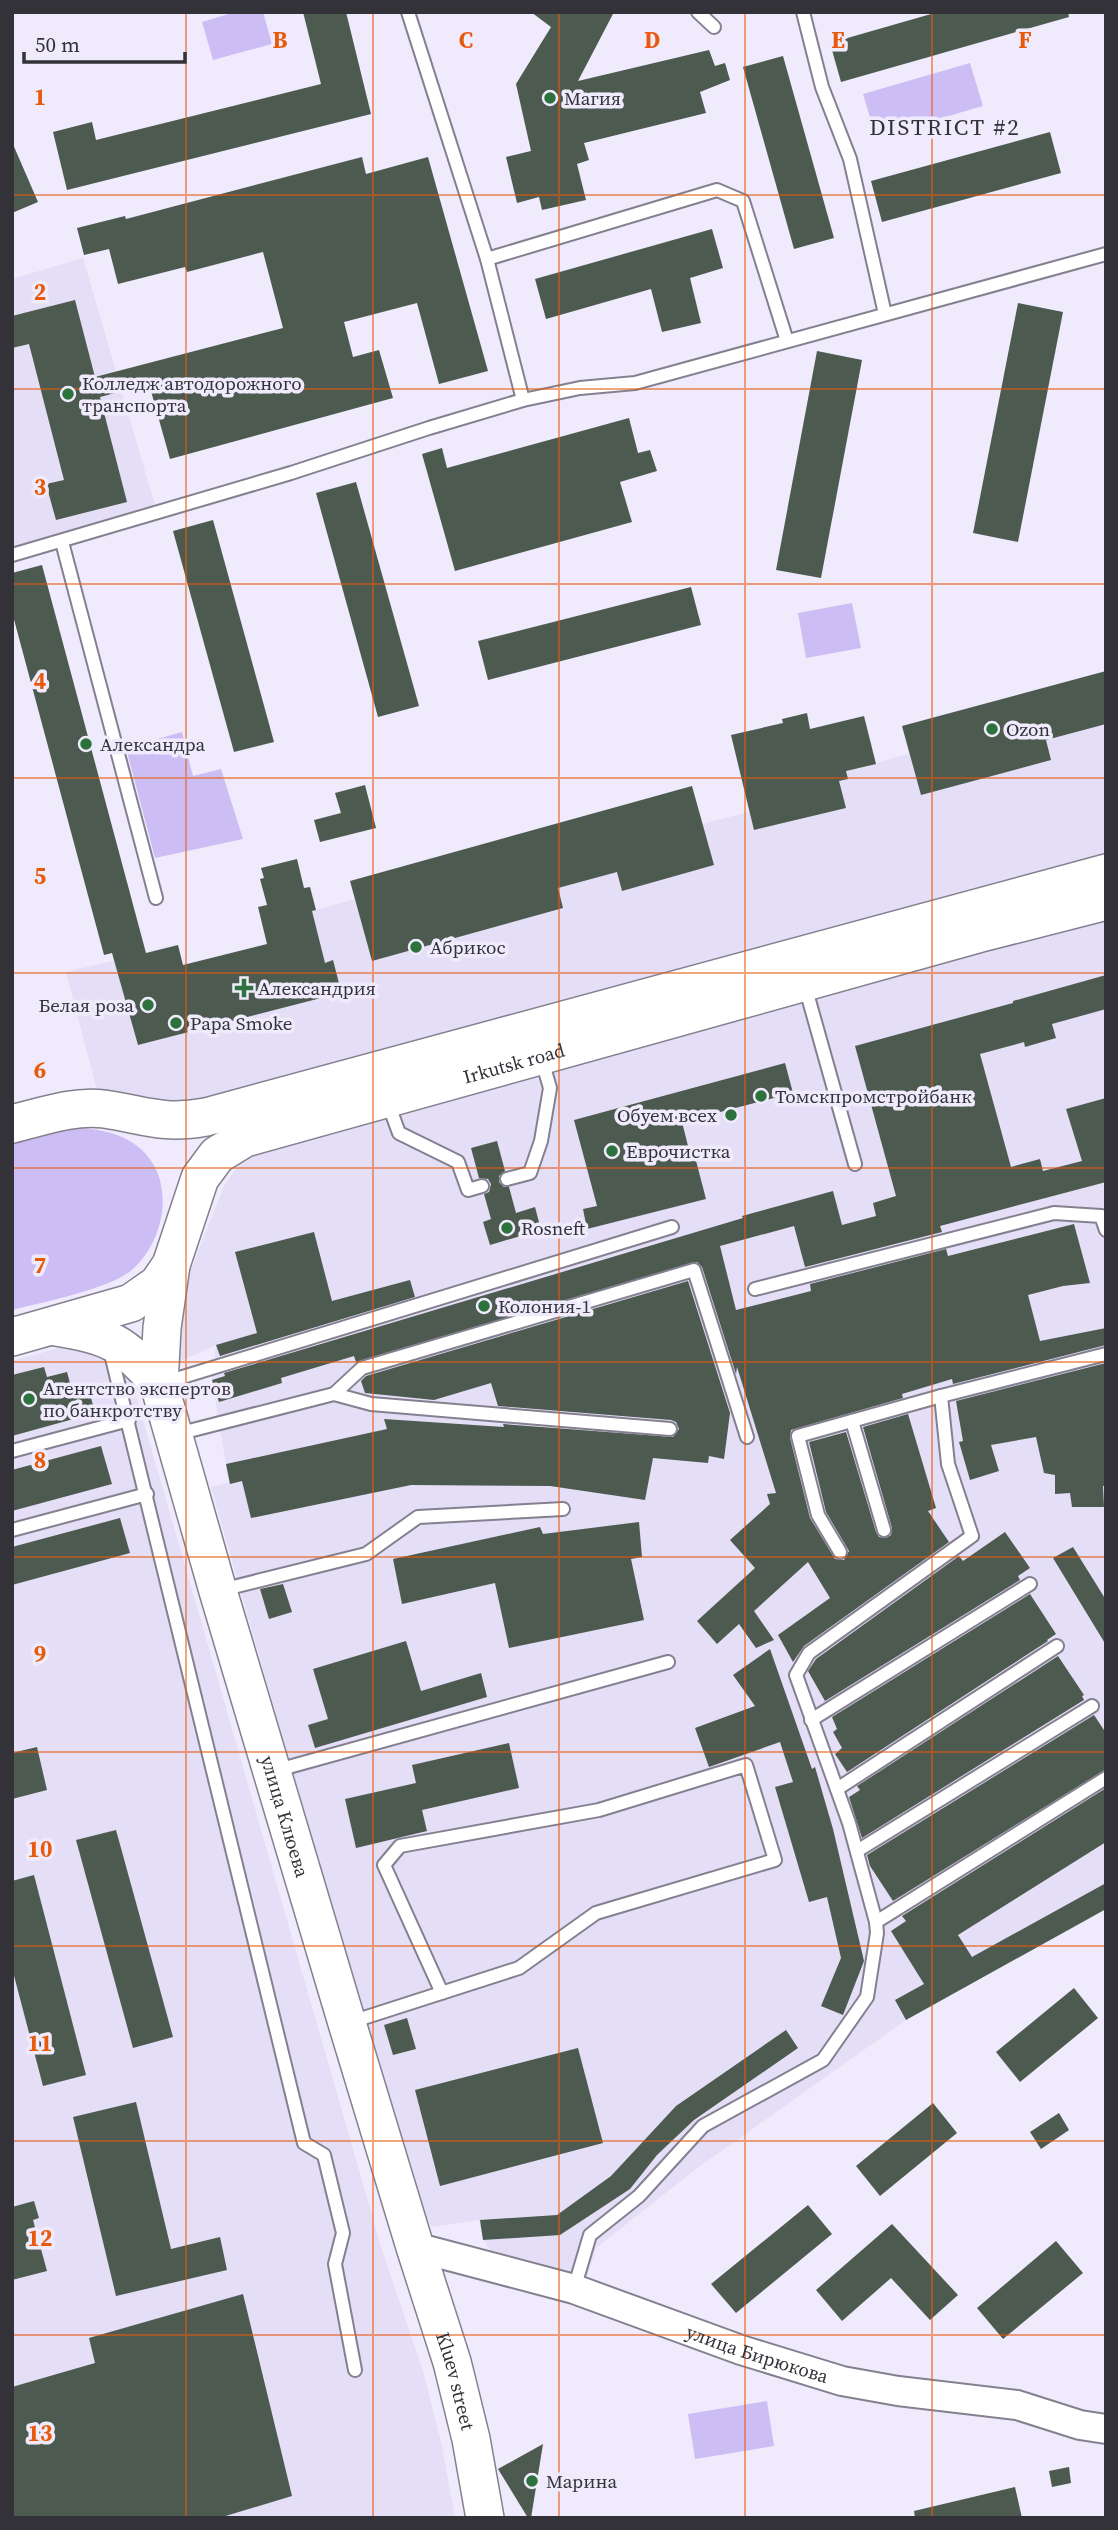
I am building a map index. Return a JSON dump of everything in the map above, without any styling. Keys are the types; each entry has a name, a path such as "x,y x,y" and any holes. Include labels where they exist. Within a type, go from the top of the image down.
{"main road":[{"name":"Irkutsk road","path":"12,1124 68,1110 102,1109 171,1121 206,1117 1106,873"},
{"name":"Irkutsk road","path":"12,1338 131,1303 158,1284 171,1265 200,1178 217,1156 244,1138 1106,901"},
{"name":"улица Клюева","path":"171,1265 162,1328 159,1384 218,1591 415,2247"},
{"name":"улица Клюева","path":"51,1326 107,1338 142,1364 159,1384"},
{"name":"Kluev street","path":"415,2247 452,2362 471,2439 485,2518"}],"street":[{"name":"улица Бирюкова","path":"415,2247 573,2289 741,2350 842,2381 898,2392 1017,2405 1080,2425 1106,2429"}],"lane":[{"path":"408,12 488,259 523,400"},
{"path":"698,12 714,27"},
{"path":"803,12 822,87 850,159 885,314"},
{"path":"488,259 717,190 743,201 787,341"},
{"path":"12,555 523,400 580,388 635,383 1106,254"},
{"path":"62,542 156,898"},
{"path":"804,982 855,1164"},
{"path":"507,1179 530,1173 541,1141 550,1088 541,1056"},
{"path":"387,1099 399,1133 458,1162 468,1190 482,1186"},
{"path":"755,1289 1054,1213 1101,1216 1106,1230"},
{"path":"159,1384 672,1227"},
{"path":"174,1435 334,1394 362,1368 694,1270 747,1437"},
{"path":"107,1338 304,2143 324,2155 342,2233 335,2264 355,2370"},
{"path":"840,1552 818,1515 797,1436 1106,1354"},
{"path":"334,1394 370,1404 670,1429"},
{"path":"573,2289 590,2235 639,2196 703,2126 823,2060 867,1997 877,1934 876,1922 837,1789 796,1675 809,1653 972,1536 948,1464 941,1396"},
{"path":"12,1451 129,1420"},
{"path":"852,1421 884,1530"},
{"path":"12,1530 147,1494"},
{"path":"218,1591 366,1554 418,1517 563,1509"},
{"path":"811,1720 1030,1584"},
{"path":"837,1789 1057,1646"},
{"path":"272,1772 668,1662"},
{"path":"857,1851 1092,1706"},
{"path":"347,2024 519,1968 596,1913 775,1860 746,1765 599,1810 400,1846 384,1865 442,1993"},
{"path":"876,1922 1106,1778"}],"shaded area":[{"path":"235,12 263,12 272,44 213,60 202,22"},
{"path":"970,63 983,106 876,137 863,94"},
{"name":"Колледж автодорожного транспорта","path":"83,258 156,509 12,551 12,279"},
{"path":"852,603 861,648 806,658 798,613"},
{"path":"945,714 956,756 1106,717 1106,857 205,1099 177,1102 97,1090 66,972 133,956 233,996 312,911 355,899 350,881 702,824 749,812 731,735 752,730 765,779 824,785 847,779 846,771 909,754 902,726"},
{"path":"182,732 193,776 221,769 243,839 155,858 126,748"},
{"path":"1106,918 1106,1909 906,2020 696,2169 596,2248 587,2278 494,2255 483,2240 479,2220 432,2227 424,2212 364,2016 211,1487 229,1483 212,1380 216,1345 174,1364 179,1300 224,1186 240,1163 261,1146"},
{"path":"66,1127 118,1135 147,1155 162,1187 160,1223 145,1256 123,1276 76,1294 12,1310 12,1143"},
{"path":"63,1347 96,1350 119,1361 133,1385 382,2250 423,2371 442,2446 455,2518 12,2518 12,1361"},
{"path":"767,2401 774,2446 695,2459 688,2414"}],"building":[{"path":"303,12 346,12 371,114 67,190 53,132 92,122 96,140 321,84"},
{"path":"531,12 614,12 578,81 709,50 715,66 725,63 730,80 700,92 706,113 584,143 589,160 577,164 586,200 542,210 539,197 517,203 506,157 531,151 516,84 551,27"},
{"path":"938,12 1068,12 1069,17 841,82 830,43"},
{"path":"783,56 834,238 794,249 743,67"},
{"path":"1050,132 1061,173 882,222 871,181"},
{"path":"12,142 38,202 12,213"},
{"path":"362,157 366,174 428,157 488,371 439,384 417,303 344,322 353,357 379,350 393,398 170,459 149,384 100,397 127,502 56,520 46,484 64,480 29,344 12,348 12,316 75,300 95,377 283,328 263,252 187,272 185,267 118,284 109,249 84,255 77,228 125,216 126,219"},
{"path":"712,229 723,268 690,278 701,323 662,332 651,289 546,319 535,279"},
{"path":"1018,303 1063,312 1018,542 973,533"},
{"path":"817,351 862,360 821,578 776,570"},
{"path":"629,418 638,453 650,450 657,471 620,482 632,522 455,571 422,454 442,448 447,468"},
{"path":"356,482 419,706 378,717 316,493"},
{"path":"213,520 274,742 234,752 173,531"},
{"path":"42,565 146,953 178,945 183,965 267,944 258,907 267,905 260,879 264,878 261,868 297,859 304,888 310,887 316,910 312,911 325,963 333,960 340,987 320,992 321,998 138,1045 112,953 104,955 12,612 12,573"},
{"path":"691,587 701,625 488,680 478,641"},
{"path":"1106,671 1106,724 1046,740 1051,760 921,795 902,726"},
{"path":"807,713 810,729 864,716 876,764 846,771 848,779 839,781 846,808 754,830 731,735 783,723 782,719"},
{"path":"365,785 376,828 320,842 314,820 341,813 335,793"},
{"path":"692,786 714,865 622,891 617,872 558,888 563,908 372,961 350,881"},
{"path":"1106,975 1106,1009 1052,1024 1056,1038 1025,1047 1024,1042 980,1054 1011,1167 1040,1159 1043,1171 1082,1161 1066,1109 1106,1098 1106,1182 940,1226 942,1232 805,1267 794,1226 720,1246 736,1310 811,1291 810,1284 946,1249 948,1256 1074,1224 1090,1283 1063,1286 1028,1295 1040,1341 1106,1328 1106,1345 953,1384 952,1379 902,1394 903,1398 791,1430 790,1438 810,1518 835,1559 844,1560 849,1551 826,1512 809,1442 846,1432 876,1532 879,1537 886,1538 891,1535 892,1528 863,1427 908,1414 936,1508 928,1511 949,1542 804,1646 793,1662 778,1635 830,1598 808,1562 754,1611 774,1640 756,1648 739,1624 717,1644 697,1621 755,1568 730,1540 770,1504 767,1494 776,1493 737,1367 736,1374 702,1267 697,1262 356,1362 354,1356 281,1378 282,1383 219,1402 212,1380 225,1376 224,1373 743,1218 742,1216 833,1191 842,1225 876,1216 873,1203 896,1196 855,1046"},
{"path":"785,1063 793,1093 682,1122 690,1154 694,1153 706,1199 587,1229 583,1209 597,1206 574,1120"},
{"path":"497,1141 505,1171 499,1176 499,1182 504,1187 509,1187 516,1213 535,1207 541,1230 490,1245 483,1222 491,1219 484,1194 489,1192 491,1184 488,1179 479,1178 471,1148"},
{"path":"314,1232 332,1301 410,1280 415,1297 220,1356 216,1345 257,1333 235,1252"},
{"path":"688,1281 730,1413 724,1459 709,1456 708,1463 653,1458 645,1500 550,1486 411,1485 251,1518 242,1481 230,1484 226,1464 387,1429 384,1419 504,1427 503,1424 673,1437 679,1429 676,1422 671,1420 498,1406 491,1383 434,1400 365,1393 361,1381 366,1376"},
{"path":"1106,1363 1104,1507 1072,1507 1070,1493 1055,1494 1055,1475 1044,1473 1036,1437 991,1445 999,1471 970,1480 959,1442 963,1441 956,1401"},
{"path":"44,1367 47,1377 67,1372 74,1398 90,1394 95,1413 12,1436 12,1375"},
{"path":"101,1446 112,1484 12,1511 12,1470"},
{"path":"120,1518 130,1553 12,1585 12,1547"},
{"path":"639,1522 642,1557 631,1559 644,1620 509,1648 495,1583 402,1604 393,1559 540,1527 543,1534"},
{"path":"1005,1532 1030,1568 1018,1576 1020,1580 825,1701 808,1671 816,1659 959,1556 963,1561"},
{"path":"1073,1547 1106,1600 1106,1645 1053,1558"},
{"path":"283,1584 292,1612 269,1619 260,1589"},
{"path":"1030,1594 1056,1634 847,1772 835,1754 842,1748 833,1732 837,1729 832,1717"},
{"path":"406,1641 421,1691 481,1673 487,1697 315,1748 308,1725 328,1719 313,1669"},
{"path":"770,1649 812,1769 815,1767 833,1829 864,1961 843,2015 821,2006 841,1958 827,1897 809,1902 775,1787 793,1782 780,1742 709,1767 695,1728 755,1706 733,1675"},
{"path":"1058,1656 1084,1695 1084,1700 862,1838 849,1797 860,1790 857,1786"},
{"path":"1094,1715 1106,1733 1106,1769 893,1901 870,1866 867,1855"},
{"path":"509,1743 519,1788 422,1810 427,1831 356,1848 345,1799 416,1783 412,1765"},
{"path":"37,1747 47,1790 12,1799 12,1753"},
{"path":"1106,1788 1106,1842 958,1935 972,1957 1106,1883 1106,1909 906,2020 895,2000 924,1984 891,1931 906,1921 902,1916"},
{"path":"116,1830 173,2037 133,2048 76,1840"},
{"path":"34,1875 86,2075 43,2086 12,1968 12,1881"},
{"path":"1074,1988 1098,2018 1020,2082 996,2052"},
{"path":"407,2018 416,2049 393,2055 384,2025"},
{"path":"786,2030 798,2048 694,2120 657,2155 630,2189 560,2235 483,2240 480,2220 557,2215 611,2176 676,2106"},
{"path":"578,2048 603,2143 440,2186 415,2090"},
{"path":"136,2102 171,2249 220,2237 227,2270 116,2296 73,2117"},
{"path":"933,2103 957,2133 880,2196 856,2166"},
{"path":"1059,2113 1069,2130 1041,2149 1030,2132"},
{"path":"34,2201 39,2218 33,2220 47,2271 12,2280 12,2207"},
{"path":"808,2205 832,2234 736,2313 711,2284"},
{"path":"892,2224 958,2295 930,2320 891,2278 842,2321 816,2290"},
{"path":"1056,2241 1083,2273 1003,2339 977,2308"},
{"path":"243,2294 292,2496 219,2518 12,2518 12,2387 95,2363 89,2338"},
{"path":"543,2444 531,2518 528,2518 498,2469"},
{"path":"1069,2467 1071,2483 1052,2487 1049,2471"},
{"path":"1015,2487 1022,2518 915,2518 914,2511"}],"place":[{"name":"Магия","path":"550,98"},
{"name":"Колледж автодорожного транспорта","path":"68,394"},
{"name":"Ozon","path":"992,729"},
{"name":"Александра","path":"86,744"},
{"name":"Абрикос","path":"416,947"},
{"name":"Александрия","path":"244,988"},
{"name":"Белая роза","path":"148,1005"},
{"name":"Papa Smoke","path":"176,1023"},
{"name":"Томскпромстройбанк","path":"761,1096"},
{"name":"Обуем всех","path":"731,1115"},
{"name":"Еврочистка","path":"612,1151"},
{"name":"Rosneft","path":"507,1228"},
{"name":"Колония-1","path":"484,1306"},
{"name":"Агентство экспертов по банкротству","path":"29,1399"},
{"name":"Марина","path":"532,2481"}],"district":[{"name":"DISTRICT #2","path":"945,127"}]}
